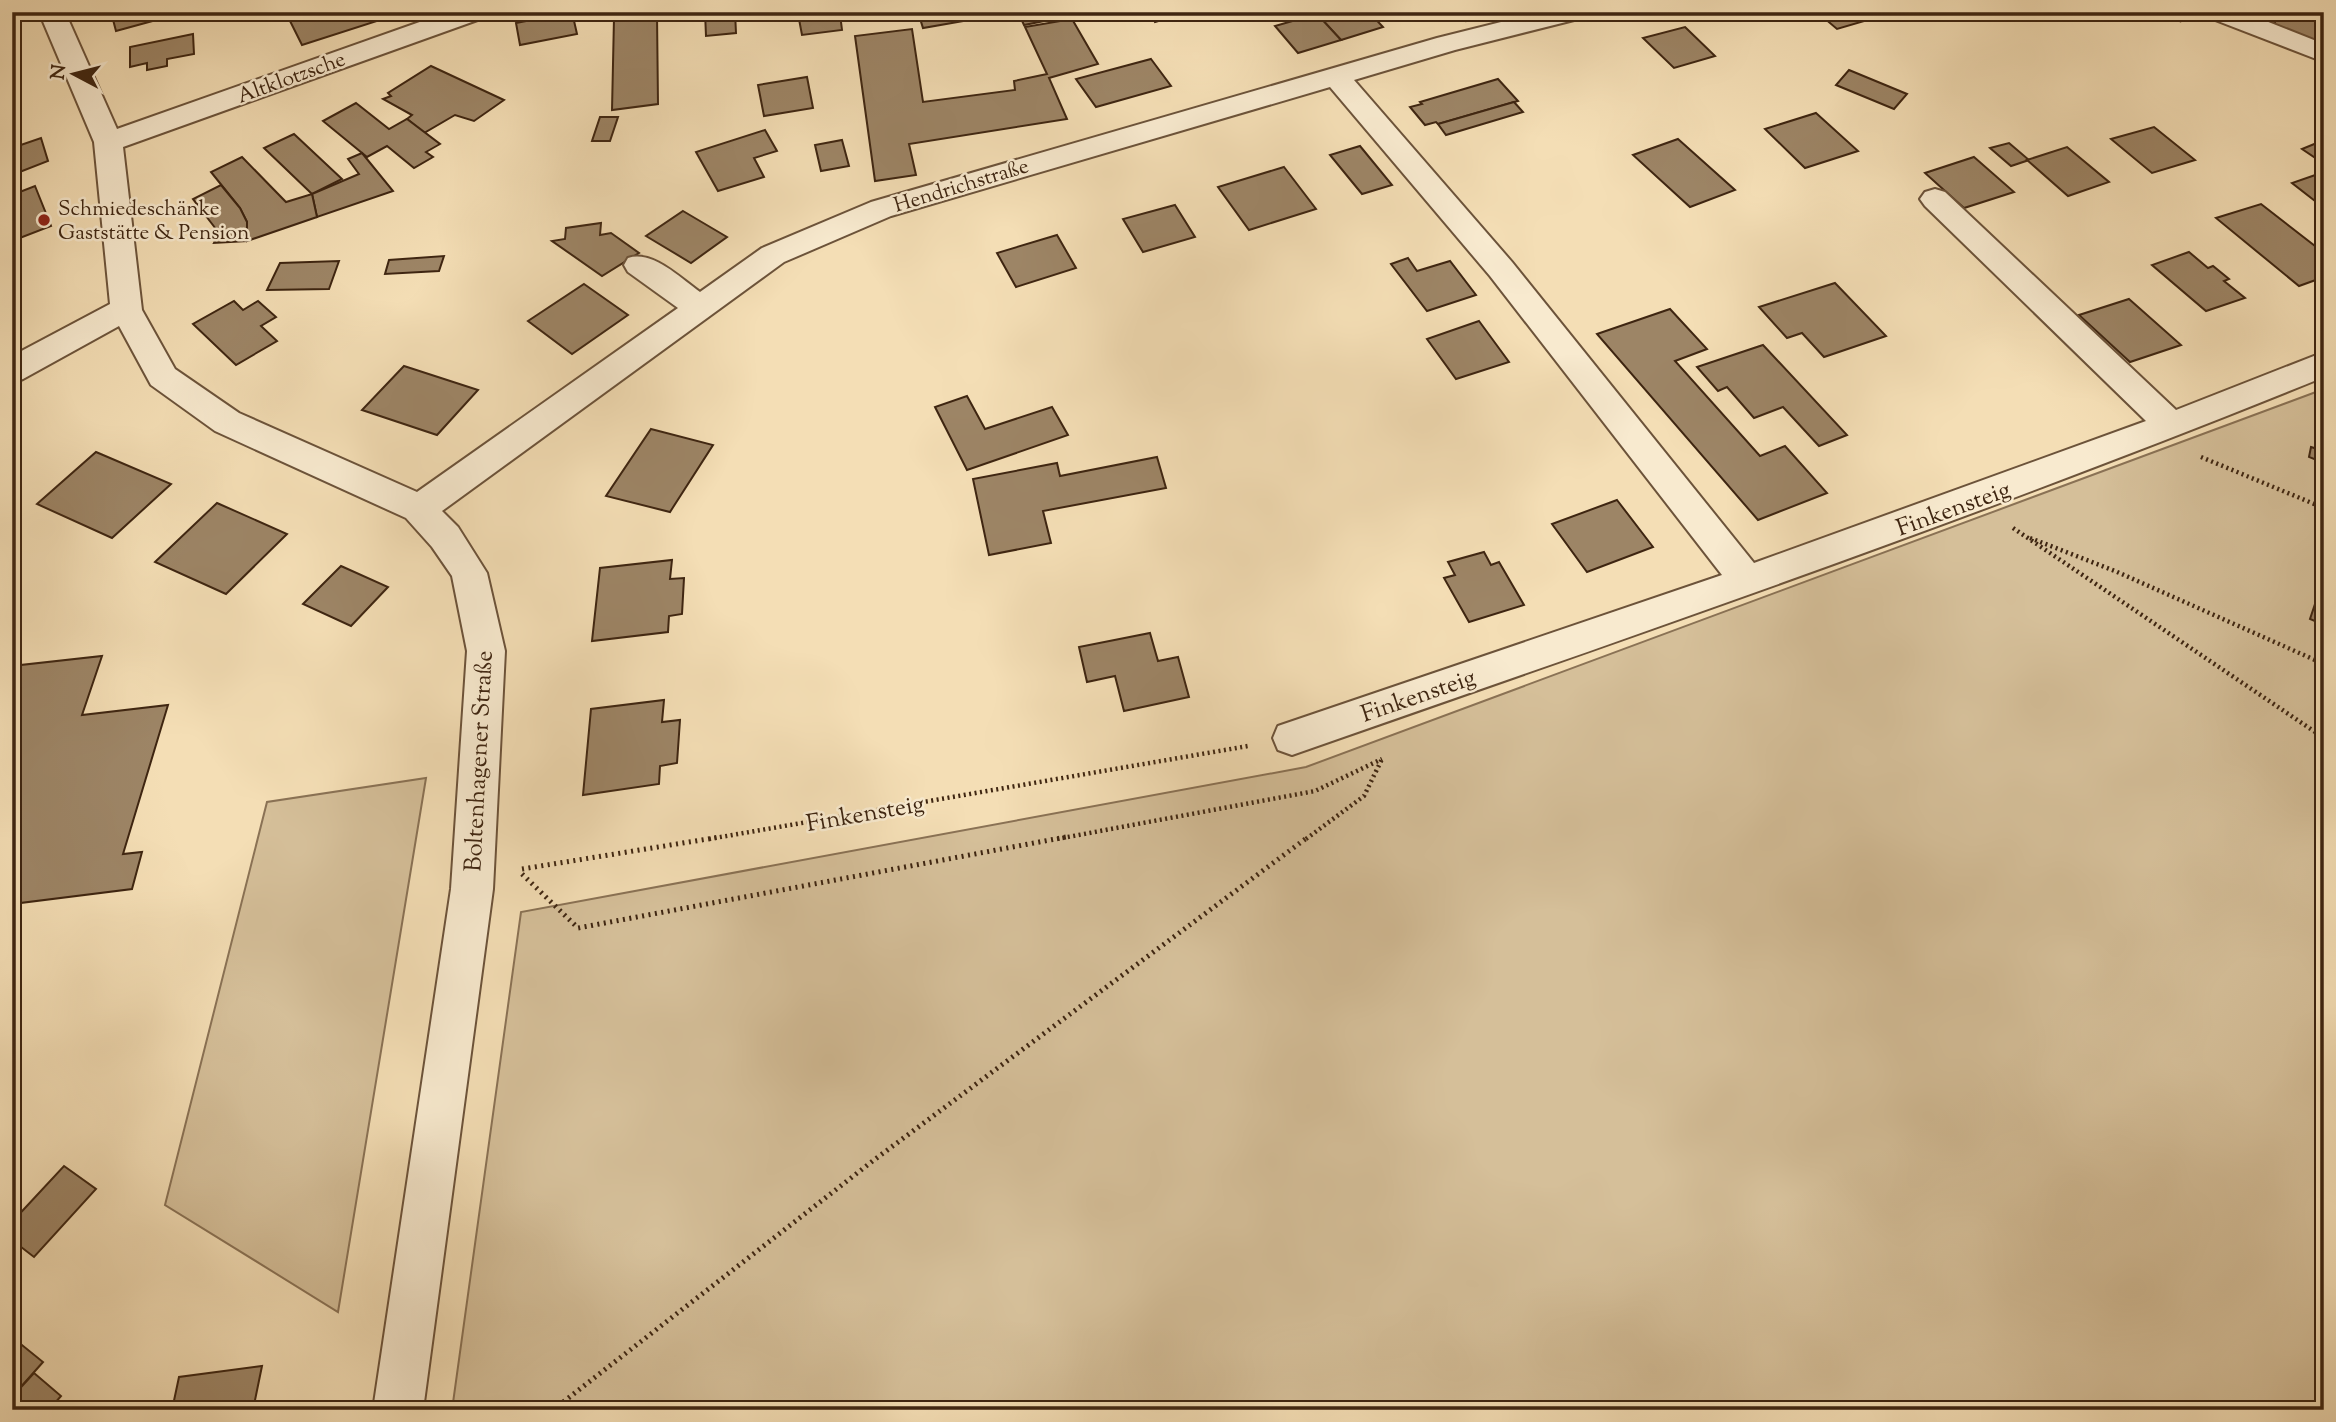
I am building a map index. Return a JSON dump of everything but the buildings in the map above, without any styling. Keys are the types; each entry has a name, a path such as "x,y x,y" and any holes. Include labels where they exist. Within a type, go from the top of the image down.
{"street":[{"name":"Boltenhagener Straße","path":"52,12 108,142 125,310 163,377 227,422 418,508 445,537 469,573 486,651 472,889 398,1410"},
{"name":"Altklotzsche","path":"108,142 474,12"},
{"name":"Hendrichstraße","path":"418,508 439,496 773,255 881,209 1015,168 1446,44 1573,12"},
{"path":"2219,12 2324,54"},
{"path":"1337,77 1502,268 1748,582"},
{"path":"1935,199 2172,426"},
{"path":"639,265 701,307"},
{"path":"12,371 125,310"},
{"name":"Finkensteig","path":"1292,738 1748,582 1982,498 2172,426 2324,364"}],"path":[{"path":"2198,456 2324,508"},
{"path":"1982,498 2020,534 2324,738"},
{"path":"2020,534 2115,571 2324,664"},
{"path":"553,1410 874,1160 1364,796 1415,696"},
{"name":"Finkensteig","path":"1292,738 871,813 518,870 578,928 1315,791 1382,759"}],"shaded area":[{"path":"2324,389 2324,1410 452,1410 521,912 1306,767"},
{"path":"426,778 338,1312 165,1205 267,802"}],"place":[{"name":"Schmiedeschänke Gaststätte & Pension","path":"44,220"}]}
